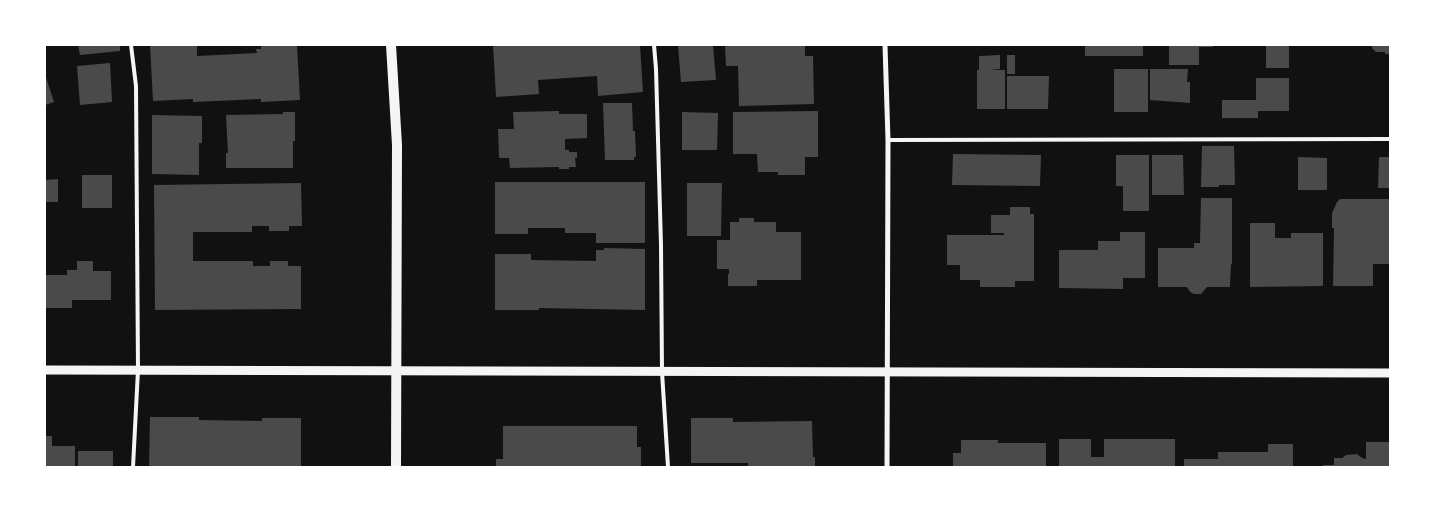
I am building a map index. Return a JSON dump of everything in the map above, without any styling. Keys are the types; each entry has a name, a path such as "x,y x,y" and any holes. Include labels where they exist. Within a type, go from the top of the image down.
{"main road":[{"path":"392,45 396,145 396,467"}],"street":[{"path":"885,45 888,140 887,467"},
{"path":"45,370 1390,373"}],"lane":[{"path":"131,45 136,86 138,370 133,467"},
{"path":"654,45 661,245 662,372 668,467"},
{"path":"888,140 1390,139"}],"building":[{"path":"78,45 120,45 120,51 80,55"},
{"path":"150,45 197,45 197,56 257,53 256,49 261,49 261,45 297,45 300,100 261,102 261,99 193,102 193,99 153,101"},
{"path":"493,45 640,45 643,92 598,96 597,76 538,80 539,94 496,97"},
{"path":"713,45 716,80 681,82 678,46"},
{"path":"725,45 805,45 805,56 813,56 814,104 739,106 738,66 726,66"},
{"path":"1085,45 1143,45 1143,56 1085,56"},
{"path":"1169,45 1213,45 1213,47 1199,47 1199,65 1169,65"},
{"path":"1266,45 1289,45 1289,68 1266,68"},
{"path":"1372,45 1390,45 1390,54 1376,52"},
{"path":"1000,55 1000,69 989,70 1005,70 1005,109 977,109 979,56"},
{"path":"1007,55 1015,55 1015,74 1007,74"},
{"path":"110,63 112,102 80,105 77,66"},
{"path":"1114,69 1148,69 1148,112 1114,112"},
{"path":"1150,69 1188,69 1187,82 1190,82 1190,103 1150,100"},
{"path":"45,74 54,102 45,105"},
{"path":"1007,76 1049,76 1048,109 1007,109"},
{"path":"1256,78 1289,78 1289,111 1258,111 1258,118 1222,118 1222,100 1256,100"},
{"path":"603,103 632,103 636,157 634,157 634,160 605,160"},
{"path":"559,111 559,114 587,114 587,138 565,139 565,150 577,152 577,158 575,158 576,167 569,167 569,169 559,169 559,167 510,168 509,158 499,158 498,129 514,129 513,112"},
{"path":"818,111 818,157 805,157 805,175 778,175 778,172 758,172 757,154 733,154 733,112"},
{"path":"283,112 295,112 293,168 226,168 226,153 228,153 226,115 283,114"},
{"path":"682,112 718,113 717,150 682,150"},
{"path":"152,115 202,116 202,143 199,143 199,175 152,174"},
{"path":"1202,146 1234,146 1235,185 1201,187"},
{"path":"953,154 1041,155 1040,186 952,185"},
{"path":"1116,155 1149,155 1149,211 1123,211 1123,186 1116,186"},
{"path":"1152,155 1183,155 1184,195 1152,195"},
{"path":"1298,157 1327,158 1327,190 1298,190"},
{"path":"1379,157 1390,157 1390,188 1378,188"},
{"path":"82,175 112,175 112,208 82,208"},
{"path":"58,179 58,202 45,202 45,180"},
{"path":"495,182 645,182 645,243 596,243 596,233 565,233 565,228 528,228 528,234 495,234"},
{"path":"301,183 302,226 289,226 289,231 269,231 269,226 252,226 252,232 193,232 193,261 253,261 253,266 270,266 270,261 288,261 288,266 301,266 301,309 155,310 154,185"},
{"path":"687,183 722,183 721,236 687,236"},
{"path":"1201,198 1232,198 1230,287 1207,287 1201,294 1194,294 1187,287 1158,287 1158,248 1194,248 1194,243 1200,243"},
{"path":"1340,199 1390,199 1390,264 1373,264 1373,286 1333,286 1334,228 1332,228 1332,213"},
{"path":"1010,207 1030,207 1030,214 1034,214 1034,281 1015,281 1015,287 980,287 980,280 960,280 960,265 947,265 947,235 1004,235 1004,233 991,233 991,215 1010,215"},
{"path":"739,218 754,218 754,222 776,222 776,232 801,232 801,280 757,280 757,286 728,286 729,269 717,269 717,240 730,240 730,222 739,222"},
{"path":"1250,223 1275,223 1275,238 1291,238 1291,233 1323,233 1323,286 1250,287"},
{"path":"1120,232 1145,232 1145,278 1123,278 1123,289 1059,288 1059,250 1098,250 1098,241 1120,241"},
{"path":"604,248 645,249 645,310 539,308 539,310 495,310 495,254 531,254 531,260 596,261 596,250 604,250"},
{"path":"77,261 93,261 93,271 111,271 111,300 72,300 72,308 45,308 45,275 67,275 67,270 77,270"},
{"path":"150,417 199,417 199,420 262,421 262,418 301,418 301,467 149,467"},
{"path":"691,418 733,418 733,422 812,421 815,467 748,467 748,463 691,463"},
{"path":"503,426 637,426 637,447 641,447 641,467 496,467 496,459 503,459"},
{"path":"45,436 52,436 52,446 75,446 75,467 45,467"},
{"path":"1059,439 1091,439 1091,457 1104,457 1104,439 1175,439 1175,467 1059,467"},
{"path":"961,440 998,440 998,443 1046,443 1046,467 953,467 953,453 961,453"},
{"path":"1366,442 1390,442 1390,467 1323,467 1323,465 1334,465 1334,458 1342,458 1346,455 1357,454 1366,459"},
{"path":"1268,444 1293,444 1293,466 1184,467 1184,459 1218,459 1218,452 1268,452"},
{"path":"78,451 113,451 113,467 78,467"}]}
